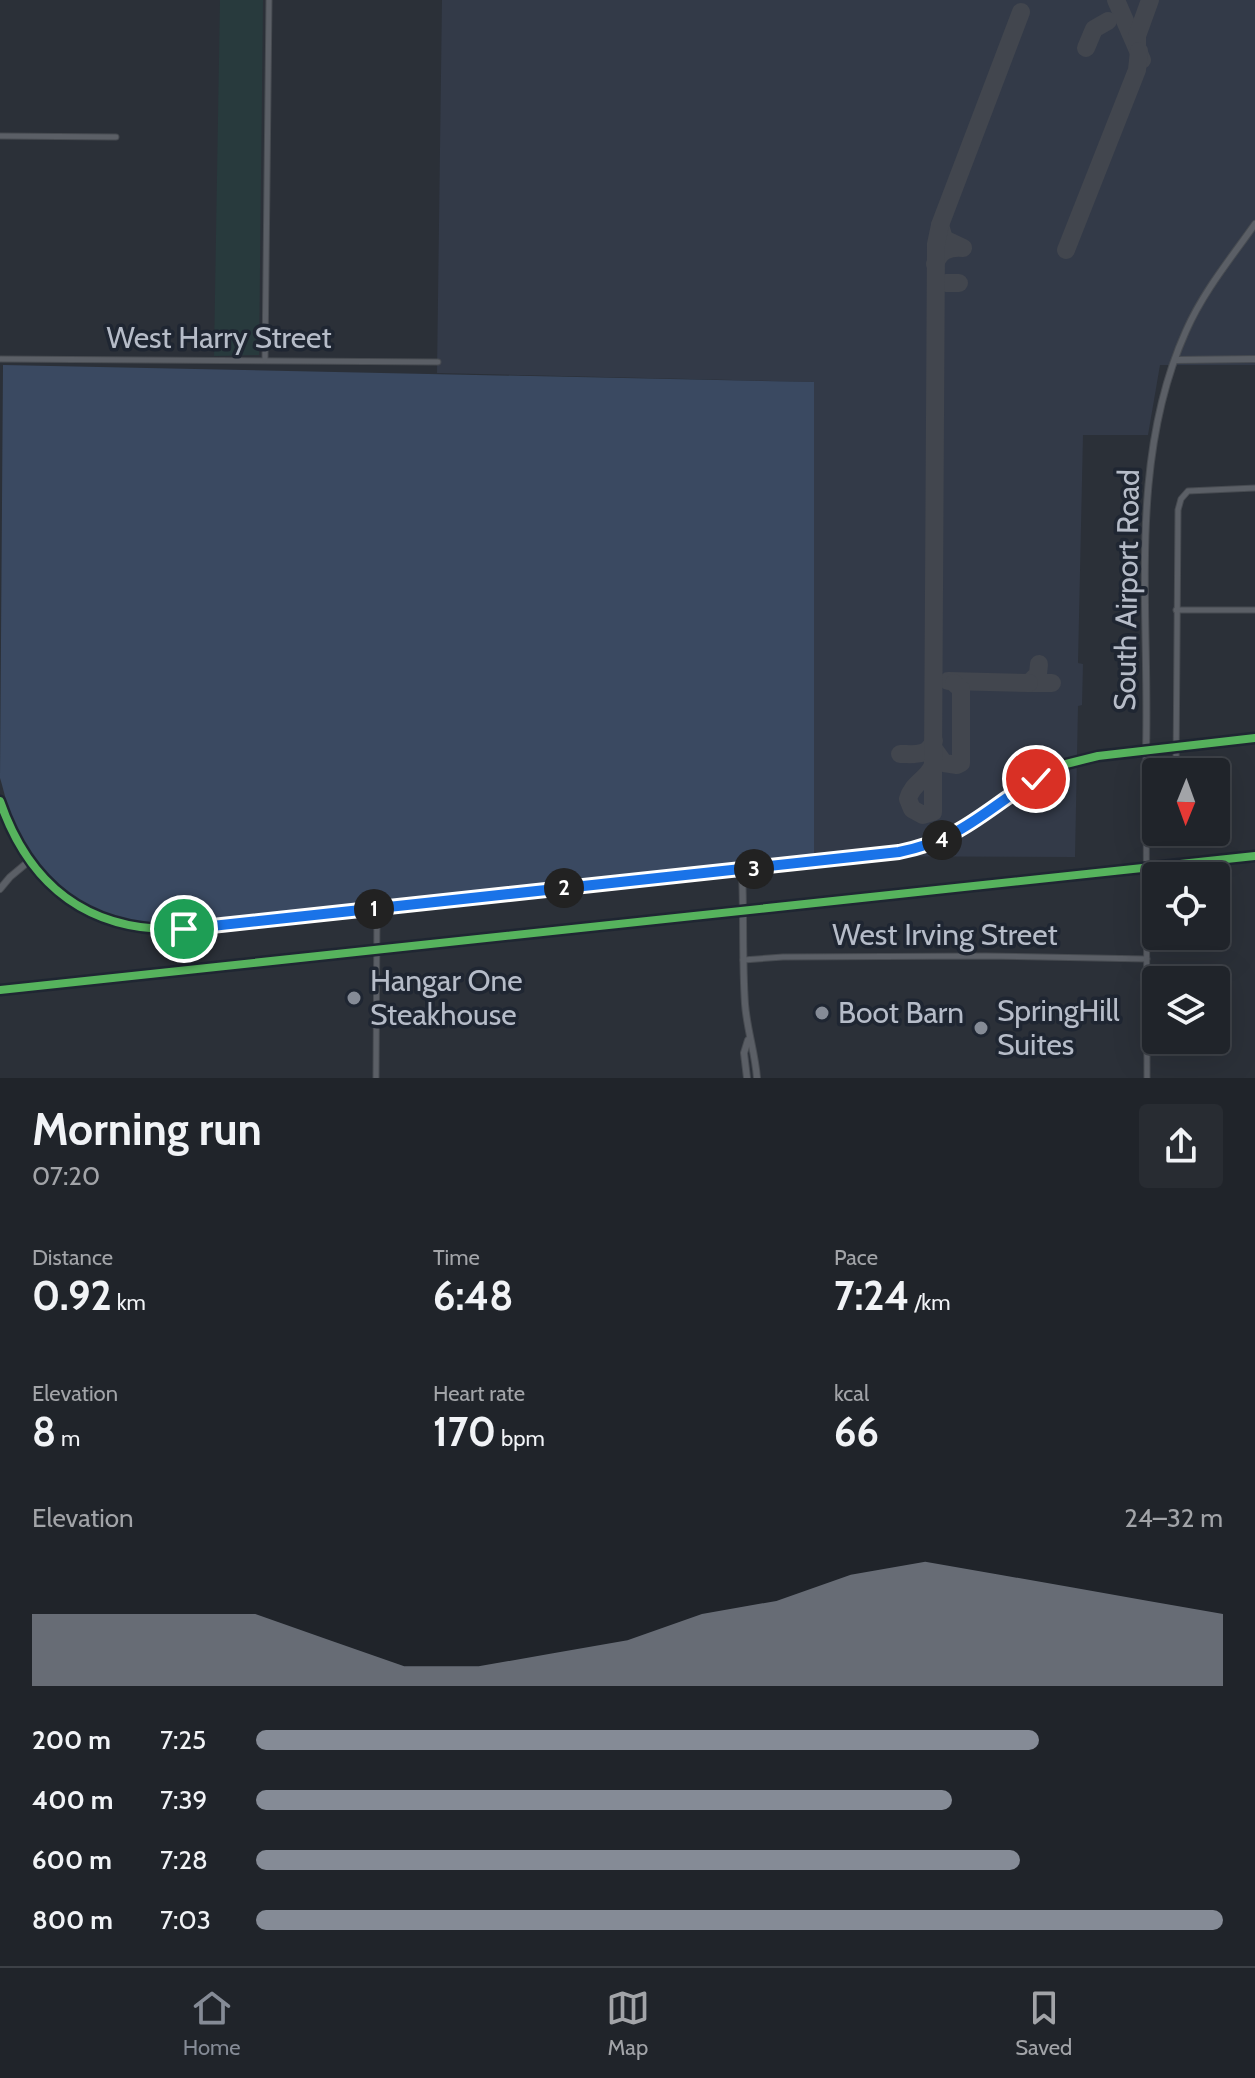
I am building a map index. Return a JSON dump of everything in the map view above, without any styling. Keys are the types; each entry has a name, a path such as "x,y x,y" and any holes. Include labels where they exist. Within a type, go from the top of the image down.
{"street":[{"path":"265,360 269,0"},
{"path":"0,136 116,137"},
{"name":"South Airport Road","path":"1147,1078 1147,488 1158,416 1175,360 1193,316 1255,224"},
{"name":"West Harry Street","path":"0,359 438,362"},
{"path":"1175,360 1255,359"},
{"path":"1176,758 1176,610 1178,510 1181,499 1188,491 1197,489 1255,488"},
{"path":"1176,610 1255,610"},
{"path":"0,801 28,862 47,882 83,908 115,922 144,929 184,929 899,852 932,844 964,829 1033,780 1066,764 1098,756 1255,738"},
{"path":"0,889 28,862"},
{"path":"742,871 748,1040 744,1053 746,1076"},
{"path":"376,1078 377,909"},
{"name":"West Irving Street","path":"743,960 985,956 1147,959"},
{"path":"748,1040 755,1052 757,1078"}],"shaded area":[{"path":"220,0 263,0 259,355 214,356"},
{"path":"442,0 1255,0 1255,365 1160,365 1148,435 1083,435 1078,663 1083,664 1082,705 1078,706 1075,857 814,856 813,382 437,373"}],"water":[{"path":"3,365 814,382 814,856 166,927 119,918 75,898 39,867 25,848 12,820 0,778"}],"taxiway":[{"path":"1116,0 1142,60"},
{"path":"1137,45 1137,36 1150,0"},
{"path":"933,765 933,812 923,815 912,809 908,799 933,765 936,244 940,225 1021,12"},
{"path":"1086,48 1094,29 1108,21"},
{"path":"1066,250 1137,70 1139,51"},
{"path":"935,264 946,250 963,248 944,239 940,225"},
{"path":"946,283 959,283"},
{"path":"1039,664 1038,674 1029,683 1052,683"},
{"path":"948,681 1029,683"},
{"path":"934,749 944,763 961,763 961,689 954,683"},
{"path":"900,754 924,752 934,741"}],"cycle path":[{"path":"0,801 28,858 47,881 68,899 120,923 184,929 899,852 932,844 964,829 1033,780 1066,764 1098,756 1255,738"},
{"path":"0,990 1255,856"}],"place":[{"name":"Hangar One Steakhouse","path":"354,998"},
{"name":"Boot Barn","path":"822,1013"},
{"name":"SpringHill Suites","path":"981,1028"}],"route":[{"path":"184,929 899,852 932,844 964,829 1036,779"}]}
